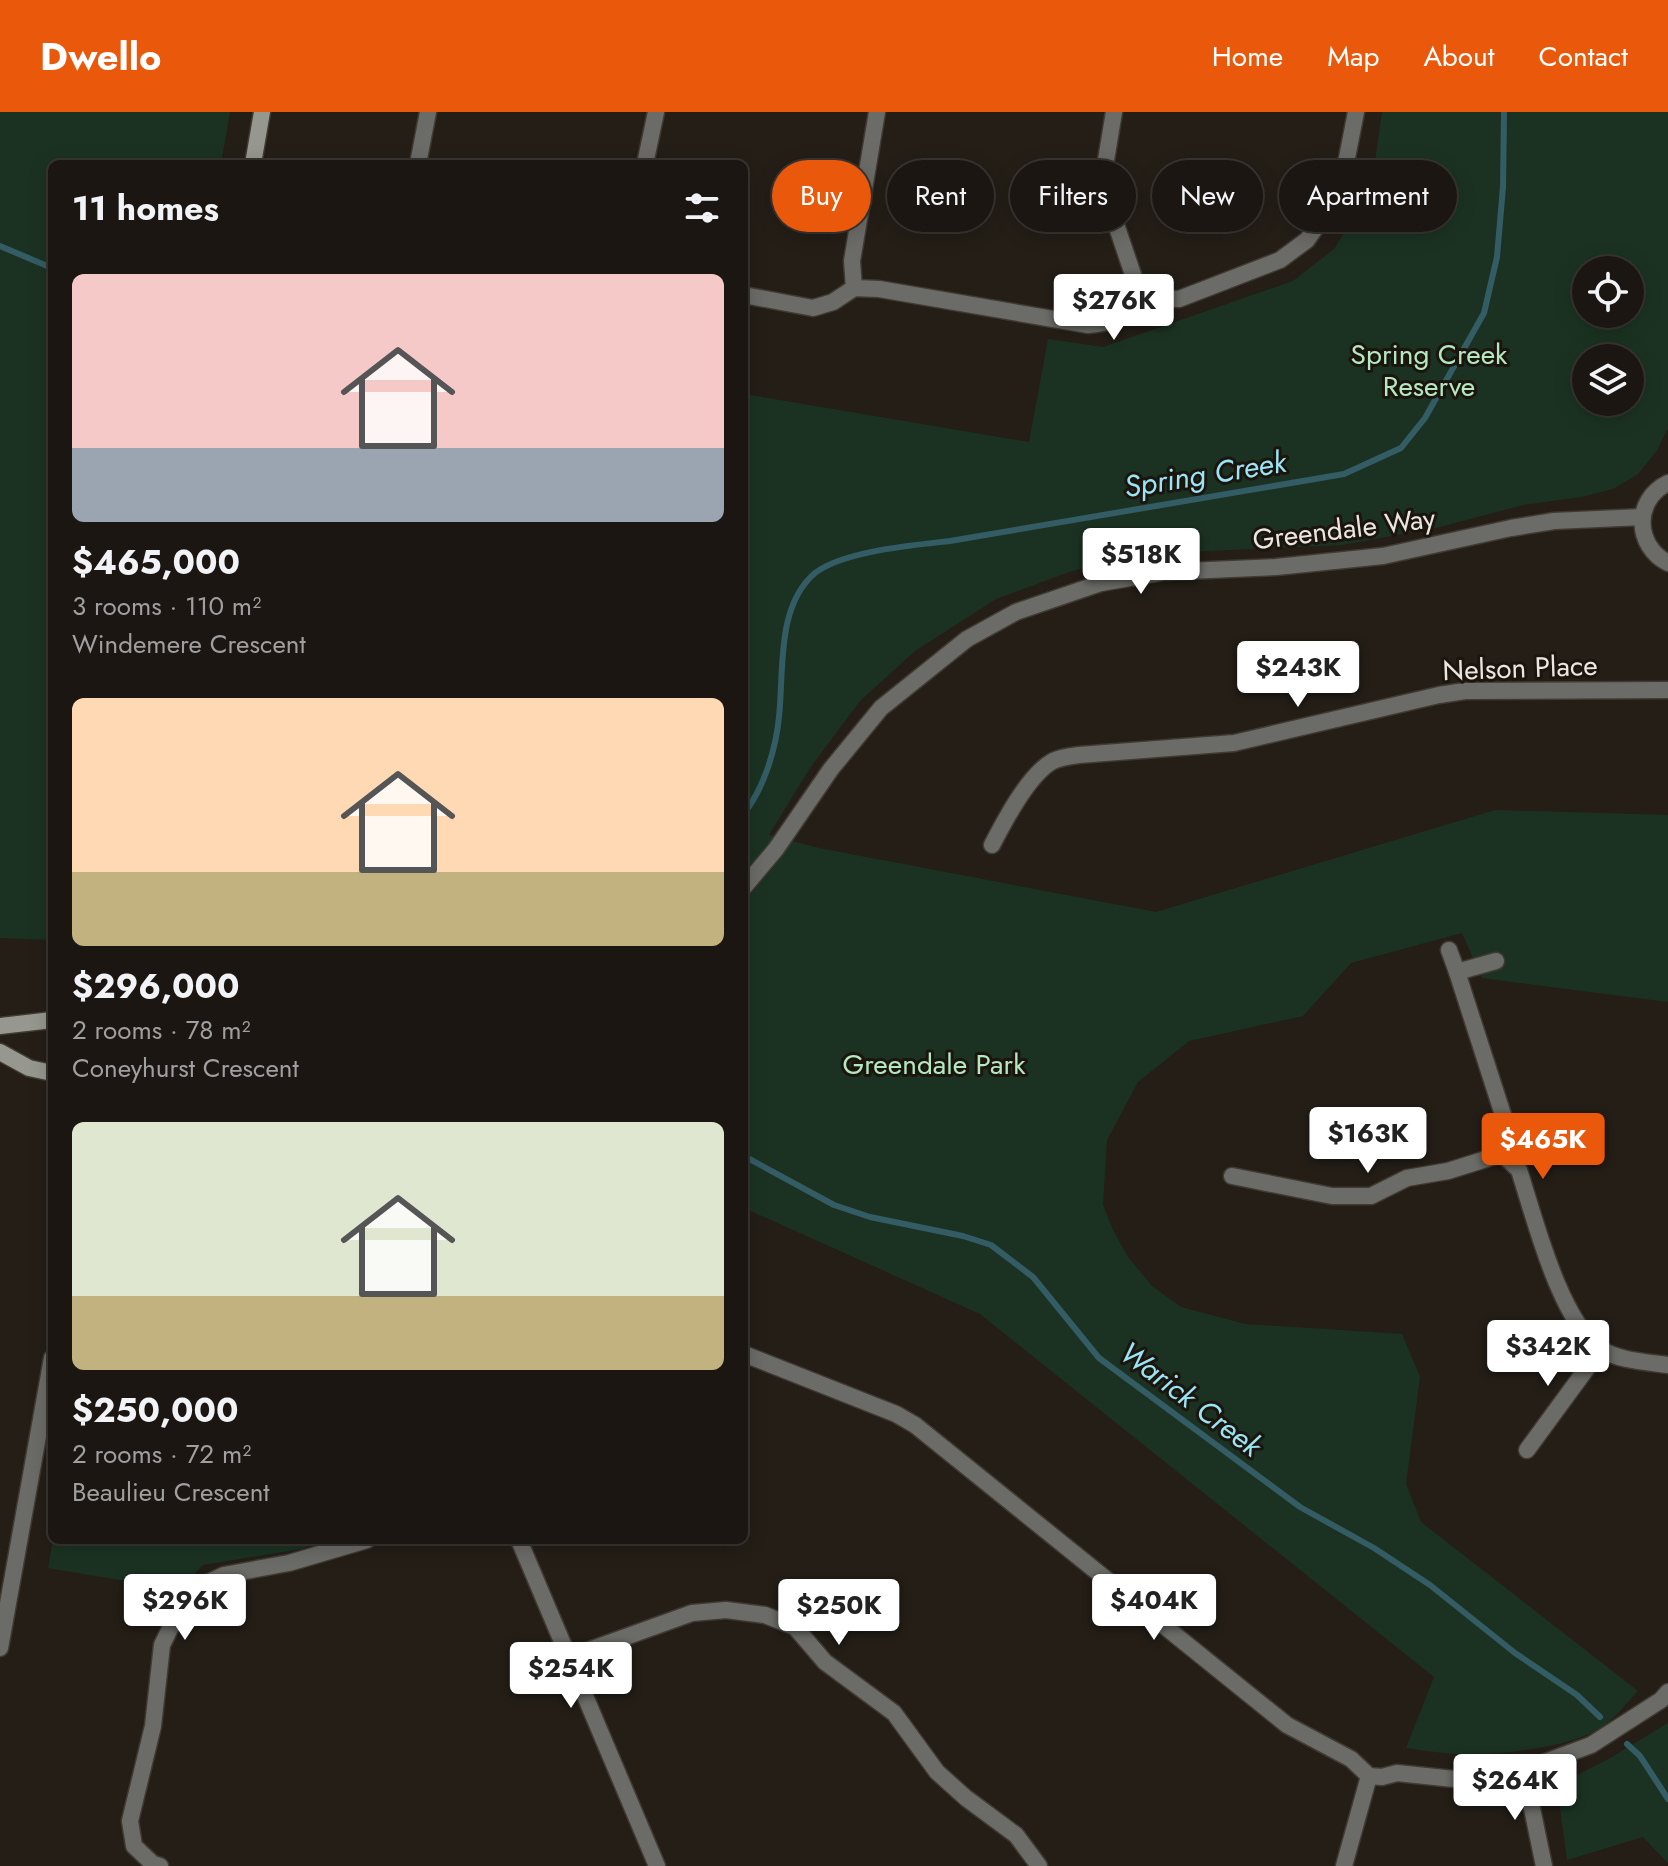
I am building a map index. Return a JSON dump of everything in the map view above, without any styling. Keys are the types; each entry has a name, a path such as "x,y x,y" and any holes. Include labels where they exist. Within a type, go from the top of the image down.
{"main road":[{"path":"254,160 262,112"},
{"path":"0,1026 48,1020"},
{"path":"0,1052 29,1068 48,1072"}],"street":[{"path":"419,160 428,112"},
{"path":"646,160 656,112"},
{"path":"854,288 852,261 877,112"},
{"path":"1114,112 1104,172 1105,192 1141,298"},
{"path":"748,296 813,308 833,302 854,288 879,289 1088,325 1110,323 1124,315 1141,298 1179,299 1280,260 1307,240 1331,206 1343,178 1356,112"},
{"path":"1668,483 1652,495 1642,517 1646,543 1653,554 1668,563"},
{"name":"Greendale Way","path":"748,882 776,849 831,769 881,708 967,639 1016,612 1101,583 1164,572 1276,567 1383,556 1554,521 1642,517"},
{"name":"Nelson Place","path":"992,845 1039,771 1055,759 1234,743 1465,691 1668,690"},
{"path":"1449,950 1506,1124 1502,1154"},
{"path":"1457,972 1496,961"},
{"path":"1232,1176 1332,1196 1371,1196 1407,1178 1448,1171 1502,1154"},
{"path":"1502,1154 1519,1170 1562,1298 1587,1334 1601,1349 1622,1358 1668,1365"},
{"path":"1527,1450 1601,1349"},
{"path":"748,1356 896,1414 915,1425 1287,1725 1351,1759 1369,1776 1397,1773 1454,1779 1524,1770 1591,1745 1661,1700 1668,1692"},
{"path":"0,1648 48,1380"},
{"path":"160,1866 153,1864 134,1846 130,1821 153,1726 162,1645 182,1604 205,1584 224,1575 289,1563 353,1544"},
{"path":"521,1544 657,1866"},
{"path":"570,1657 692,1613 726,1610 752,1613 795,1627 825,1662 894,1713 937,1772 1016,1835 1039,1866"},
{"path":"1524,1770 1544,1866"},
{"path":"1344,1866 1369,1776"}],"green space":[{"path":"0,112 230,112 222,160 48,160 48,940 0,938"},
{"path":"1382,112 1668,112 1668,428 1656,452 1638,474 1613,489 1582,497 1523,505 1440,527 1342,545 1140,554 1072,571 996,599 915,651 860,701 810,768 769,835 819,848 1156,912 1495,810 1668,815 1668,1002 1482,978 1462,933 1351,963 1303,1016 1189,1041 1138,1082 1107,1140 1103,1205 1113,1230 1128,1257 1152,1286 1181,1307 1245,1324 1402,1334 1420,1377 1406,1484 1421,1522 1638,1691 1609,1722 1597,1730 1567,1742 1529,1750 1456,1754 1406,1748 1434,1677 980,1314 748,1210 748,395 1029,442 1048,339 1103,347 1293,281 1334,249 1345,232 1457,232 1457,160 1375,160"},
{"path":"52,1544 318,1544 203,1565 171,1598 143,1584 48,1568"},
{"path":"1668,1723 1668,1863 1643,1837 1567,1860 1557,1785 1607,1760"}],"waterway":[{"name":"Spring Creek","path":"748,807 768,768 775,742 788,621 802,587 827,565 880,550 950,541 1344,474 1401,448 1425,418 1484,313 1497,257 1503,187 1504,112"},
{"name":"Spring Creek","path":"0,246 48,266"},
{"name":"Warick Creek","path":"748,1158 834,1205 870,1217 963,1236 991,1245 1033,1277 1099,1358 1300,1507 1374,1548 1430,1585 1515,1653 1577,1695 1600,1717"},
{"name":"Warick Creek","path":"1627,1744 1640,1756 1668,1799"}],"park label":[{"name":"Spring Creek Reserve","path":"1429,370"},
{"name":"Greendale Park","path":"934,1064"}]}
